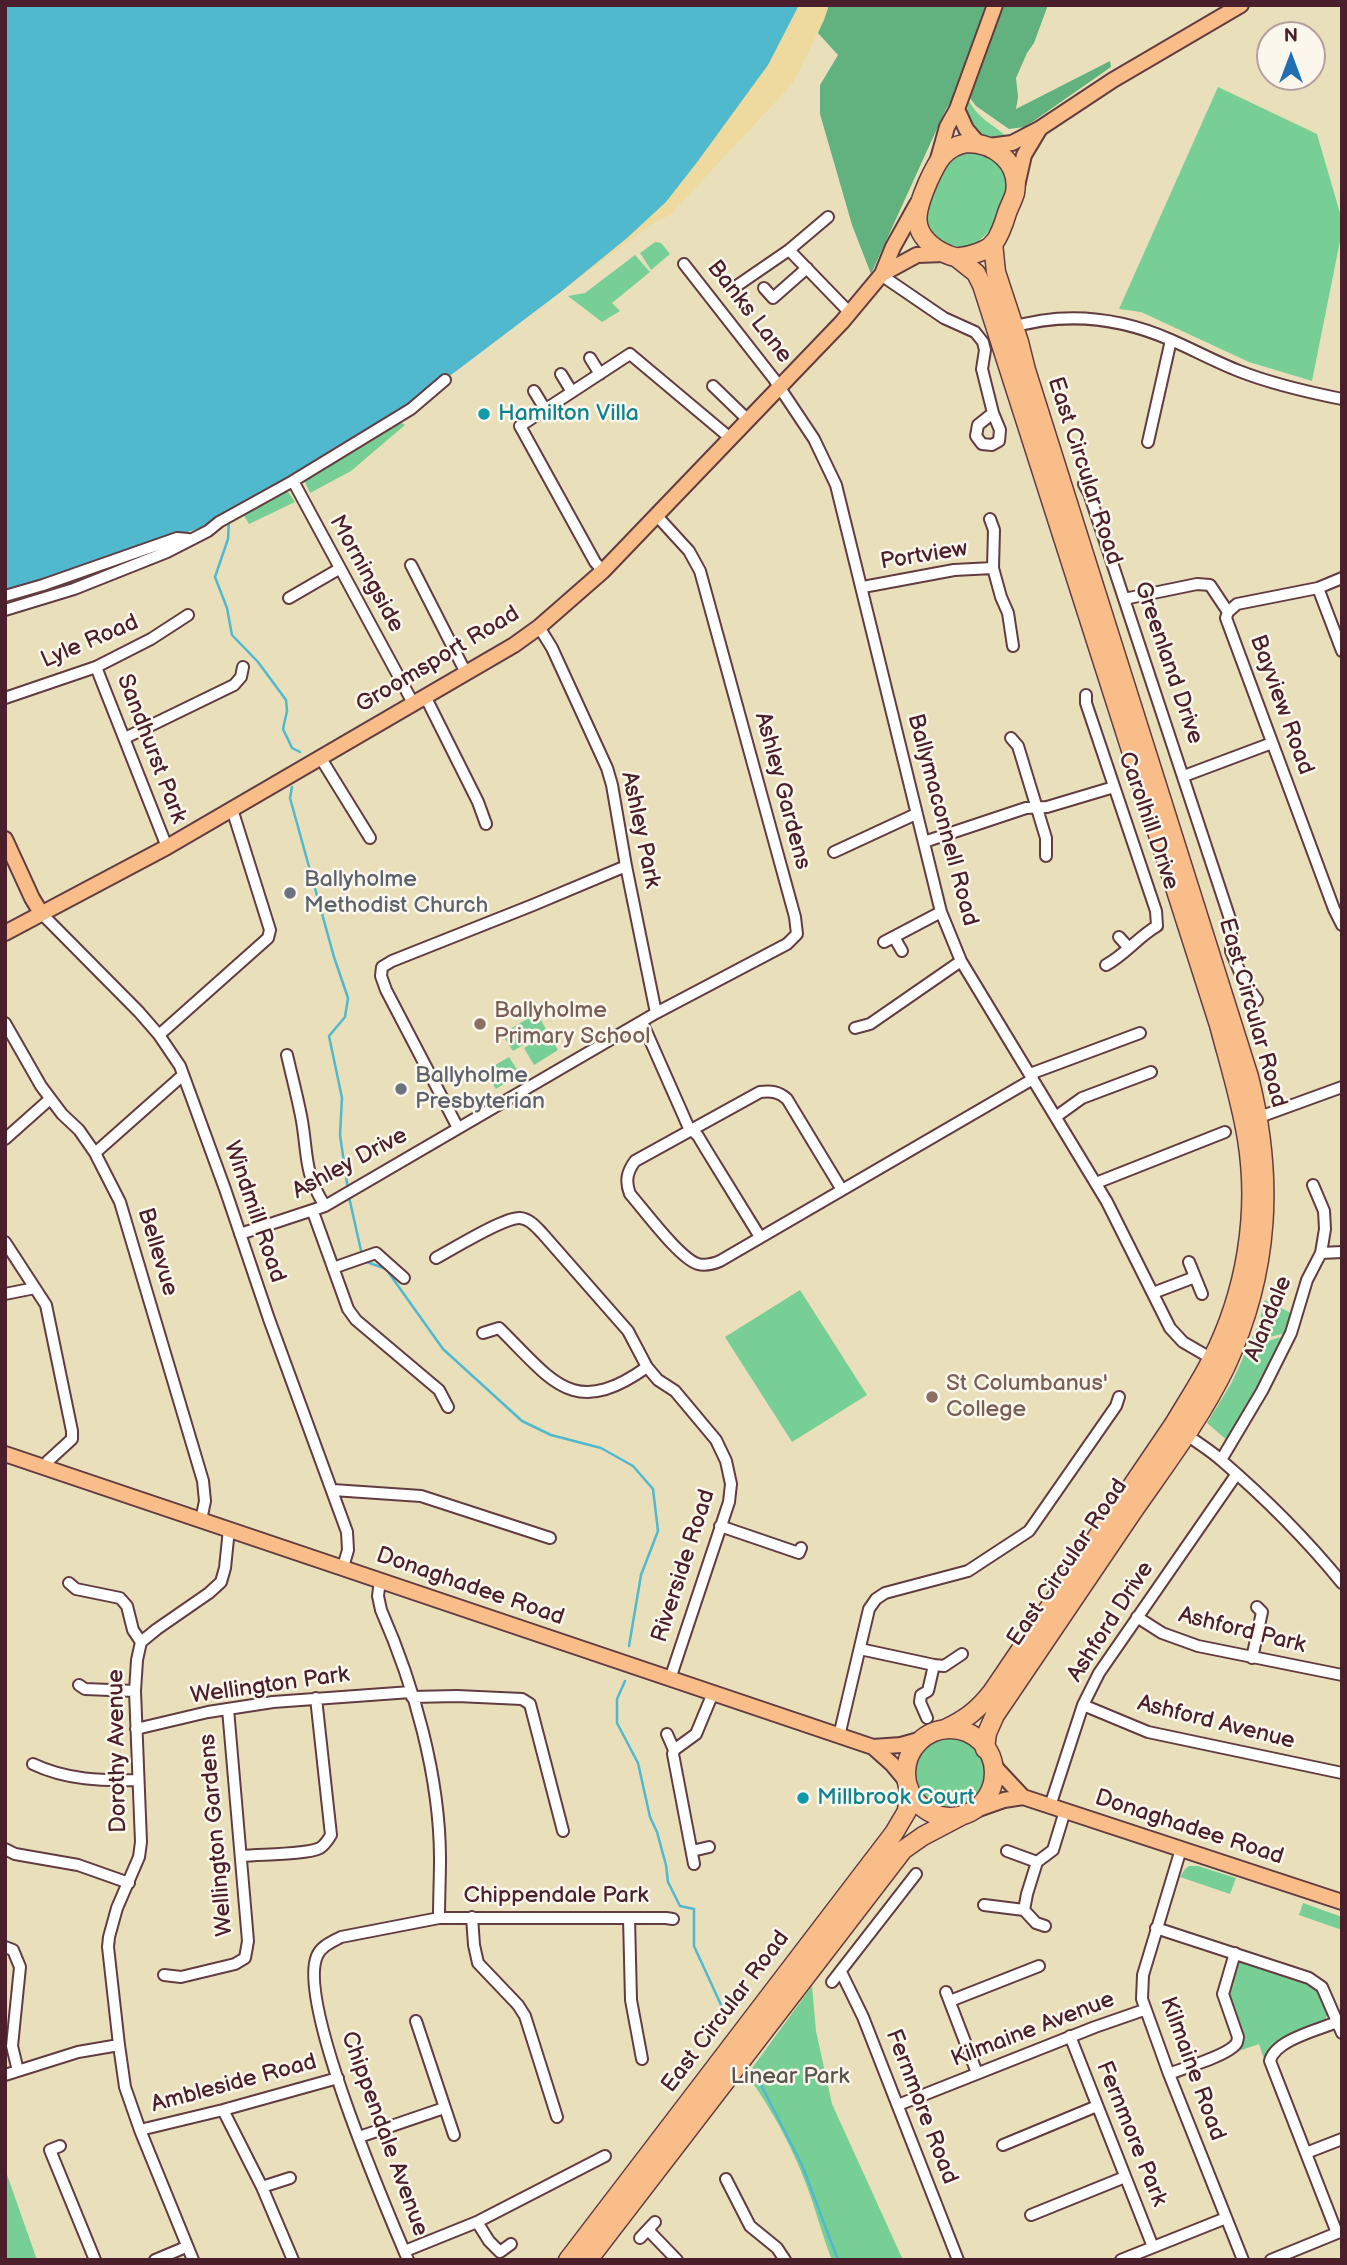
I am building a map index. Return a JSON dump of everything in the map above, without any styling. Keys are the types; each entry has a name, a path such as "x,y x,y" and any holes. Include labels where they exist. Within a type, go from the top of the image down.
{"highway":[{"path":"957,145 983,145 998,150 1008,162 1015,192 1001,229 993,243 982,250 951,256 932,246 920,232 917,221 918,203 938,159 957,145"},
{"name":"East Circular Road","path":"985,1749 987,1733 995,1715 1180,1429 1219,1363 1236,1300 1252,1208 1251,1120 1219,1025 1006,329 993,243"},
{"name":"East Circular Road","path":"951,256 976,273 1006,329"},
{"name":"East Circular Road","path":"945,1730 967,1719 982,1705 1180,1429"},
{"path":"945,1730 968,1733 978,1740 991,1757 994,1766 994,1780 983,1803 967,1814 948,1817 924,1809 915,1800 908,1785 909,1758 922,1739 945,1730"},
{"name":"East Circular Road","path":"568,2260 894,1833 907,1811 908,1785"},
{"name":"East Circular Road","path":"588,2260 903,1850 923,1836 967,1814"}],"main road":[{"path":"938,159 947,127 957,109 995,5"},
{"path":"957,109 966,129 983,145 1012,143 1040,129 1124,74 1241,5"},
{"path":"1015,192 1024,155 1040,129"},
{"path":"882,275 892,247 918,203"},
{"path":"882,275 917,255 951,256"},
{"name":"Groomsport Road","path":"5,933 167,847 514,645 603,571 850,313 882,275"},
{"path":"5,839 41,913"},
{"name":"Donaghadee Road","path":"5,1454 873,1747 901,1745 922,1739"},
{"path":"873,1747 892,1764 908,1785"},
{"name":"Donaghadee Road","path":"994,1766 1023,1797 1342,1902"},
{"path":"967,1814 1004,1800 1023,1797"}],"street":[{"path":"738,285 792,252 828,217"},
{"path":"792,252 850,313"},
{"name":"Banks Lane","path":"684,264 779,387"},
{"path":"764,288 773,298 807,268"},
{"path":"882,275 944,318 975,332 983,342 985,350 982,369 993,413"},
{"path":"1006,329 1030,322 1072,318 1105,319 1125,323 1262,380 1342,399"},
{"path":"1147,442 1171,340"},
{"path":"603,571 595,562 520,426 630,354 730,437"},
{"path":"590,358 600,374"},
{"path":"561,374 572,392"},
{"path":"5,610 74,589 167,552 293,481 411,409 446,380"},
{"path":"713,386 747,419"},
{"name":"Ballymaconnell Road","path":"779,387 814,439 836,485 941,912 961,961 1096,1183 1164,1318 1183,1342 1219,1363"},
{"path":"534,391 545,410"},
{"name":"Morningside","path":"293,481 339,569 419,699 478,802 486,824"},
{"name":"Greenland Drive","path":"1084,484 1231,922 1231,951 1244,982 1256,993"},
{"name":"Ashley Gardens","path":"656,1013 788,944 797,934 795,917 699,571 689,551 657,516"},
{"name":"Portview","path":"996,525 993,568 1016,626 1013,646"},
{"path":"5,596 177,538 191,539"},
{"path":"411,565 466,673"},
{"name":"Portview","path":"863,587 954,570 993,568"},
{"path":"289,598 339,569"},
{"name":"Bayview Road","path":"1342,578 1318,588 1237,604 1228,611 1226,618 1342,925"},
{"path":"1124,599 1197,584 1210,585 1228,611"},
{"path":"1318,588 1342,651"},
{"name":"Lyle Road","path":"5,698 96,667 151,639 188,615"},
{"name":"Ashley Park","path":"539,626 552,648 607,768 656,1013"},
{"name":"Sandhurst Park","path":"96,667 167,847"},
{"path":"125,738 234,685 241,677 243,667"},
{"name":"Carolhill Drive","path":"1086,695 1156,911 1157,926 1142,935 1116,960 1106,965"},
{"path":"1011,738 1018,746 1037,807 1046,838 1046,856"},
{"name":"Greenland Drive","path":"1184,776 1272,743"},
{"path":"320,757 370,838"},
{"path":"924,842 1026,808 1047,807 1114,787"},
{"path":"159,1035 268,938 270,930 232,809"},
{"path":"834,852 916,814"},
{"path":"458,1128 386,990 381,976 382,967 626,866"},
{"path":"902,951 889,940 941,912"},
{"name":"Windmill Road","path":"41,913 159,1035 172,1052 183,1075 348,1532 348,1550 343,1567"},
{"path":"1119,937 1129,948"},
{"path":"855,1028 870,1024 961,961"},
{"name":"Ashley Drive","path":"240,1234 325,1206 656,1013"},
{"path":"642,1022 688,1126 760,1237"},
{"name":"Bellevue","path":"5,1023 50,1100 79,1130 94,1153 120,1202 199,1467 205,1501 201,1520"},
{"path":"842,1190 787,1100 772,1090 760,1092 694,1132 635,1161 629,1170 626,1184 630,1194 687,1258 699,1265 711,1265 842,1190 1032,1077 1140,1033"},
{"path":"287,1055 313,1188 325,1206"},
{"path":"1057,1116 1082,1098 1151,1072"},
{"path":"94,1153 183,1075"},
{"path":"1251,1120 1342,1087"},
{"path":"5,1139 50,1100"},
{"path":"1096,1183 1225,1132"},
{"name":"Alandale","path":"1221,1460 1262,1391 1291,1333 1307,1280 1321,1253 1325,1229 1324,1211 1313,1185"},
{"path":"313,1212 348,1309 356,1320 439,1390 448,1407"},
{"name":"Riverside Road","path":"436,1258 493,1227 517,1217 526,1220 542,1233 628,1331 647,1367 658,1380 675,1391 716,1440 726,1461 731,1484 729,1502 670,1679"},
{"path":"5,1242 46,1305 72,1431 72,1439 48,1461 45,1468"},
{"path":"1321,1253 1342,1252"},
{"path":"333,1268 376,1253 404,1278"},
{"path":"1189,1262 1202,1294"},
{"path":"1153,1293 1195,1278"},
{"path":"5,1294 35,1288"},
{"path":"483,1333 499,1328 550,1378 566,1389 578,1393 608,1389 628,1381 647,1367"},
{"path":"839,1736 869,1609 876,1599 898,1589 968,1572 1029,1531 1116,1406 1119,1397"},
{"path":"1180,1429 1252,1488 1325,1562 1342,1583"},
{"name":"Ashford Drive","path":"1050,1806 1083,1705 1099,1673 1236,1475"},
{"path":"333,1490 421,1496 550,1538"},
{"path":"720,1526 799,1553 801,1548"},
{"name":"Dorothy Avenue","path":"194,2260 186,2247 125,2087 108,1947 117,1909 139,1857 141,1842 135,1691 141,1642 209,1593 220,1582 225,1568 229,1529"},
{"path":"380,1580 378,1596 381,1610 412,1695 431,1772 438,1819 439,1918"},
{"path":"69,1583 76,1589 120,1598 127,1606 133,1630 141,1642"},
{"path":"1252,1658 1262,1612 1257,1607"},
{"name":"Ashford Park","path":"1137,1617 1162,1633 1198,1646 1342,1675"},
{"path":"860,1649 934,1665 944,1665 962,1654"},
{"path":"927,1718 917,1694 928,1691 934,1665"},
{"path":"79,1685 85,1689 135,1691"},
{"path":"674,1750 696,1734 713,1693"},
{"name":"Wellington Park","path":"136,1730 228,1709 316,1698 412,1695 522,1699 530,1704 563,1831"},
{"path":"242,1856 308,1851 320,1848 331,1835 316,1698"},
{"name":"Ashford Avenue","path":"1083,1705 1148,1732 1342,1773"},
{"name":"Wellington Gardens","path":"164,1975 181,1977 235,1964 244,1958 248,1941 228,1709"},
{"path":"667,1734 674,1750 694,1864"},
{"path":"33,1764 43,1769 87,1779 138,1780"},
{"path":"1024,1910 1037,1862 1053,1850 1065,1811"},
{"path":"692,1851 709,1847"},
{"path":"5,1849 15,1854 78,1865 129,1883"},
{"name":"Kilmaine Road","path":"1181,1849 1143,1975 1144,2010 1243,2260"},
{"path":"1007,1851 1037,1862"},
{"path":"832,1982 916,1874"},
{"path":"984,1905 1024,1910 1036,1923 1045,1926"},
{"path":"472,1917 478,1963 518,2005 525,2017 557,2117"},
{"name":"Chippendale Park","path":"439,1918 666,1917 673,1920"},
{"name":"Chippendale Avenue","path":"407,2255 338,2078 326,2039 313,1977 317,1955 327,1944 341,1937 439,1918"},
{"path":"629,1918 631,2000 641,2053 654,2045"},
{"path":"1156,1928 1310,1978 1322,1987 1340,2028 1284,2043 1272,2053 1270,2061 1339,2232 1270,2260"},
{"path":"5,1947 13,1950 20,1967 12,2046 18,2071"},
{"path":"1169,2074 1233,2048 1237,2042 1238,2036 1223,1994 1235,1953"},
{"path":"977,2073 948,1996 1040,1966"},
{"name":"Fernmore Road","path":"841,1972 863,2017 958,2260"},
{"name":"Kilmaine Avenue","path":"898,2105 1070,2036 1144,2010"},
{"path":"416,2021 454,2135"},
{"name":"Fernmore Park","path":"1070,2036 1153,2247"},
{"path":"5,2075 78,2052 118,2045"},
{"name":"Ambleside Road","path":"140,2130 338,2078"},
{"path":"1003,2145 1097,2106"},
{"path":"359,2137 444,2108"},
{"path":"223,2110 262,2187 293,2260"},
{"path":"1306,2153 1342,2139"},
{"path":"60,2146 50,2150 95,2260"},
{"path":"407,2255 605,2156"},
{"path":"1031,2215 1125,2177"},
{"path":"262,2187 290,2178"},
{"path":"723,2179 750,2226 777,2248 785,2260"},
{"path":"1121,2260 1226,2218"},
{"path":"477,2222 500,2252 511,2244"},
{"path":"648,2230 677,2260"},
{"path":"155,2260 186,2247"}],"green space":[{"path":"829,5 1048,5 1034,43 1016,78 1016,109 1110,61 1111,67 1025,127 1009,129 976,106 961,87 946,109 871,274 852,225 820,114 820,85 838,55 818,33"},
{"path":"1218,87 1317,134 1342,220 1342,231 1312,381 1249,362 1141,312 1119,309"},
{"path":"968,99 981,116 1008,138 989,137 976,130 968,118"},
{"path":"966,151 982,152 998,161 1005,177 1005,196 999,215 988,232 974,243 957,247 931,232 925,208 948,162"},
{"path":"655,242 661,243 670,254 651,270 640,253"},
{"path":"635,255 650,272 612,303 620,311 602,322 568,296 585,293"},
{"path":"397,421 405,425 351,471 310,493 304,480"},
{"path":"287,490 295,502 249,524 243,514"},
{"path":"176,542 69,587 5,605 5,597"},
{"path":"537,1013 547,1031 513,1051 502,1034"},
{"path":"548,1034 558,1050 534,1065 524,1048"},
{"path":"509,1057 520,1074 496,1089 485,1071"},
{"path":"800,1290 867,1395 792,1442 725,1337"},
{"path":"1265,1300 1293,1314 1286,1333 1250,1342 1259,1323"},
{"path":"1284,1336 1228,1441 1207,1423 1232,1382 1248,1347"},
{"path":"943,1739 957,1739 970,1745 979,1754 985,1774 983,1787 975,1799 957,1809 943,1809 930,1803 921,1794 915,1781 915,1767 921,1754 930,1745"},
{"path":"1189,1866 1198,1866 1236,1878 1230,1894 1180,1877"},
{"path":"1303,1903 1342,1917 1342,1930 1299,1915"},
{"path":"1248,1961 1314,1983 1329,2011 1324,2022 1278,2041 1266,2054 1265,2062 1259,2044 1233,2053 1239,2044 1242,2030 1231,2005 1229,1992 1237,1963"},
{"name":"Linear Park","path":"812,1986 816,2031 832,2104 903,2260 832,2260 797,2162 774,2116 747,2075"},
{"path":"5,2169 37,2260 5,2260"}],"sand":[{"path":"799,5 829,5 793,83 670,215 656,221 562,291 666,202 768,65"}],"water":[{"path":"5,5 799,5 768,65 666,202 562,291 455,372 398,412 272,488 199,528 60,578 5,593"}],"waterway":[{"path":"229,520 228,539 215,577 227,608 232,635 258,662 286,700 287,711 283,729 292,748 300,752"},
{"path":"292,787 290,798 348,998 345,1017 329,1036 342,1098 340,1135 348,1190"},
{"path":"349,1197 362,1255"},
{"path":"364,1261 386,1269 443,1349 522,1421 551,1435 601,1448 633,1466 653,1489 658,1531 641,1575 629,1646"},
{"path":"625,1681 617,1699 617,1723 638,1763 650,1817 666,1865 668,1882 680,1906 694,1909 694,1946 727,2018"},
{"path":"754,2071 802,2165 838,2260"}],"place":[{"name":"Hamilton Villa","path":"484,414"},
{"name":"Ballyholme Methodist Church","path":"290,893"},
{"name":"Ballyholme Primary School","path":"480,1024"},
{"name":"Ballyholme Presbyterian","path":"401,1089"},
{"name":"St Columbanus' College","path":"932,1397"},
{"name":"Millbrook Court","path":"803,1798"}]}
